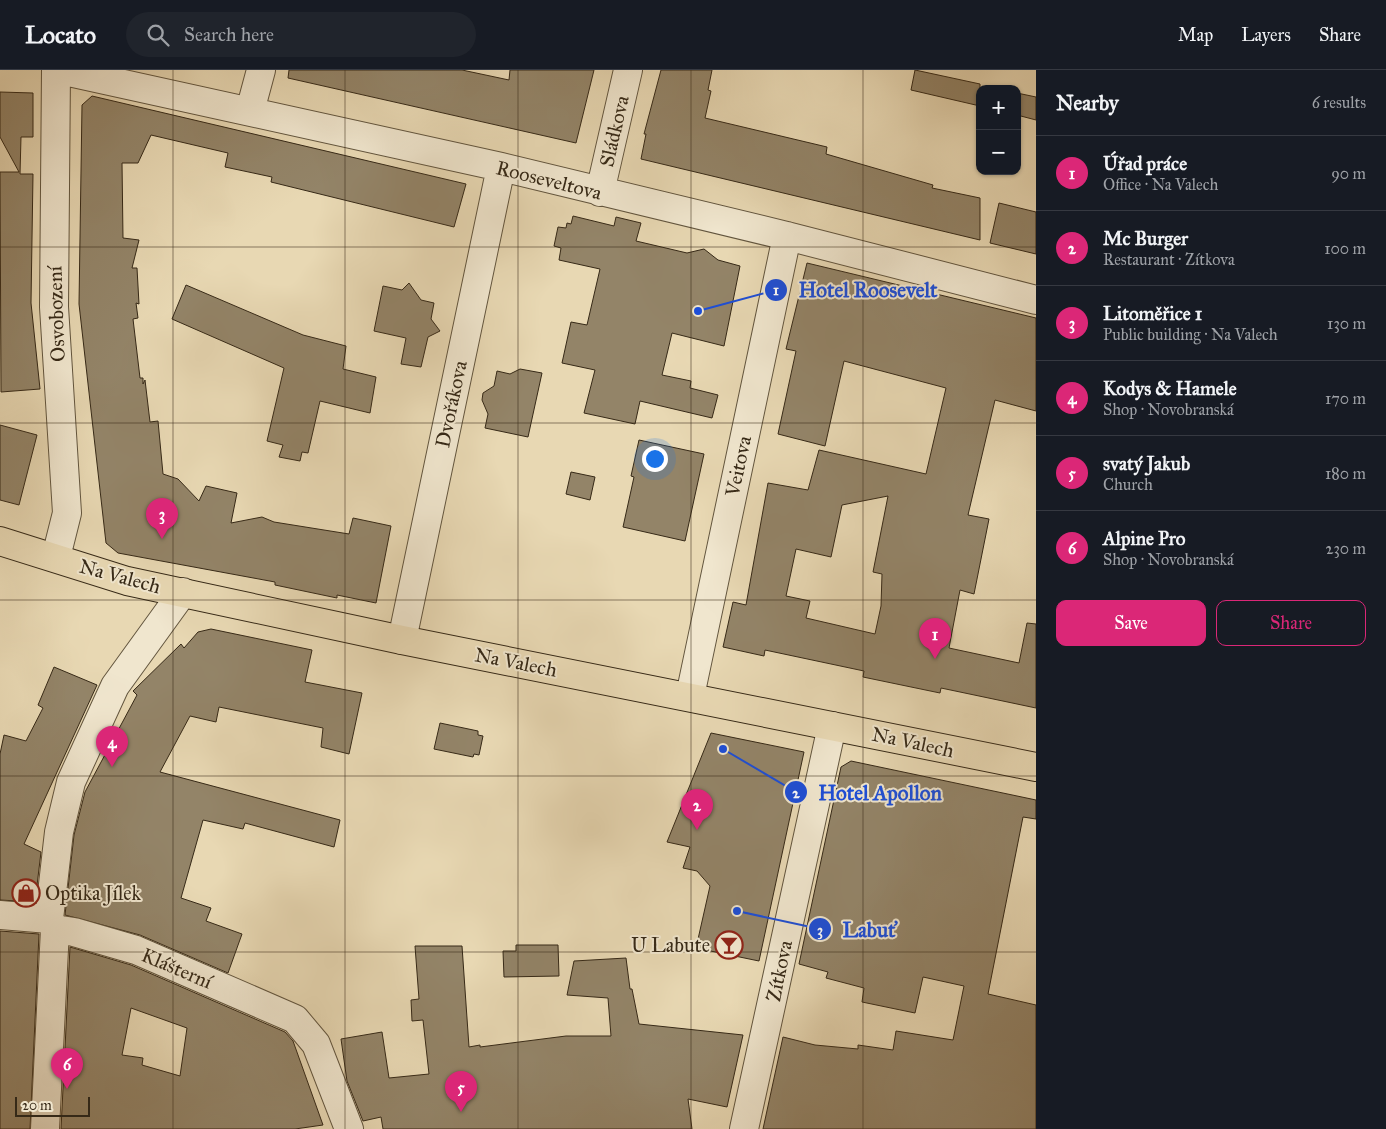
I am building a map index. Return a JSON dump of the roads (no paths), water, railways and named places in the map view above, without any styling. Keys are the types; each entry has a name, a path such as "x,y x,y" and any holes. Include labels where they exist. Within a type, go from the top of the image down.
{"main road":[{"name":"Na Valech","path":"0,541 127,582 183,592 402,640 690,696 1036,767"}],"street":[{"name":"Osvobození","path":"56,70 54,307 67,513 56,558"},
{"name":"Rooseveltova","path":"60,70 501,168 787,236 1036,300"},
{"path":"250,111 261,70"},
{"name":"Sládkova","path":"600,192 628,70"},
{"name":"Dvořákova","path":"402,640 501,168"},
{"name":"Veitova","path":"690,696 787,236"},
{"path":"45,1129 52,924 59,832 71,782 115,686 183,592"},
{"name":"Zítkova","path":"744,1129 832,726"},
{"name":"Klášterní","path":"0,915 52,924 136,950 295,1020 316,1044 349,1129"}],"place":[{"name":"Hotel Roosevelt","path":"698,311"},
{"name":"Litoměřice 1","path":"162,539"},
{"name":"Úřad práce","path":"935,659"},
{"name":"Hotel Apollon","path":"723,749"},
{"name":"Kodys & Hamele","path":"112,767"},
{"name":"Mc Burger","path":"697,830"},
{"name":"Optika Jílek","path":"26,893"},
{"name":"Labuť","path":"737,911"},
{"name":"U Labute","path":"729,945"},
{"name":"Alpine Pro","path":"67,1089"},
{"name":"svatý Jakub","path":"461,1112"}]}
